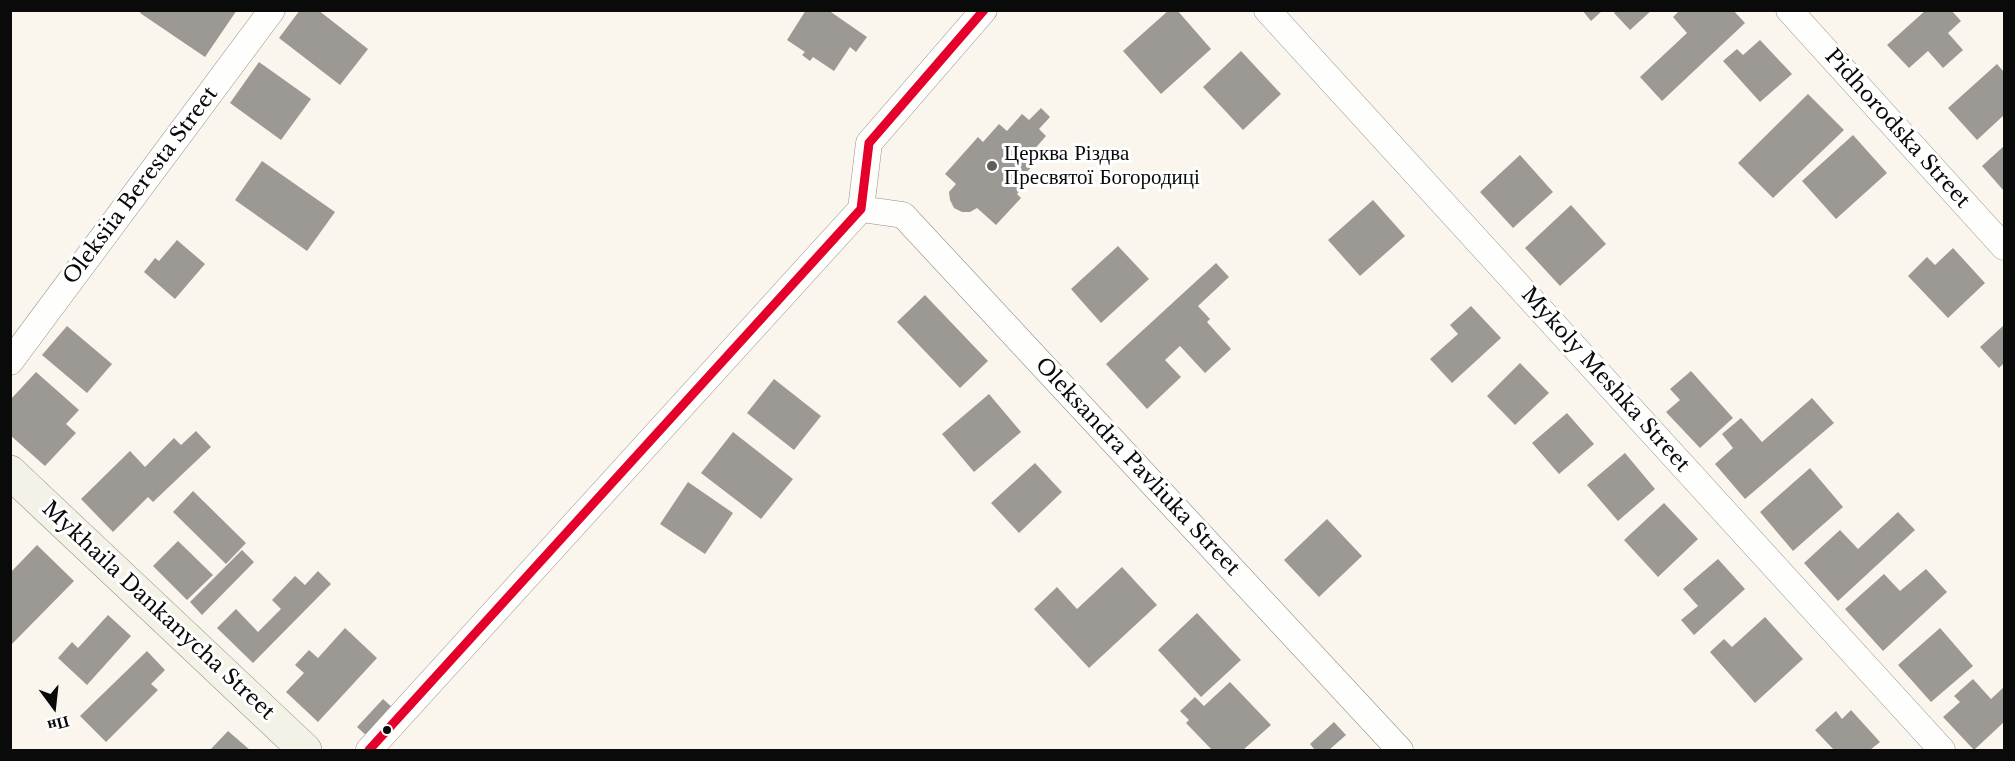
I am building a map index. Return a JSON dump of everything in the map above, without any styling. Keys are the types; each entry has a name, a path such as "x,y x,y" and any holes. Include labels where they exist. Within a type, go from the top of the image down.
{"street":[{"name":"Oleksiia Beresta Street","path":"10,362 272,10"},
{"path":"369,750 861,209 869,143 984,10"},
{"name":"Mykoly Meshka Street","path":"1267,10 1942,750"},
{"name":"Pidhorodska Street","path":"1789,10 2004,247"},
{"name":"Oleksandra Pavliuka Street","path":"861,209 903,215 1400,750"},
{"name":"Mykhaila Dankanycha Street","path":"10,472 306,750"}],"building":[{"path":"142,10 237,10 205,57 140,13"},
{"path":"300,10 318,10 368,49 340,85 279,38"},
{"path":"806,10 828,10 867,37 856,52 850,47 834,71 813,57 810,61 802,55 805,52 787,40"},
{"path":"1169,10 1177,10 1211,49 1161,94 1123,51"},
{"path":"1582,10 1603,10 1591,21"},
{"path":"1616,10 1652,10 1630,30 1614,13"},
{"path":"1680,10 1733,10 1745,23 1662,101 1640,77 1687,33 1673,17"},
{"path":"1926,10 1951,10 1961,21 1948,33 1963,50 1943,68 1928,51 1909,68 1887,45"},
{"path":"1760,40 1792,74 1760,102 1723,61 1737,49 1743,55"},
{"path":"1241,51 1281,94 1243,130 1203,87"},
{"path":"259,62 311,99 281,140 230,103"},
{"path":"1997,64 2004,72 2004,115 1977,140 1948,108"},
{"path":"1808,94 1844,130 1773,198 1738,163"},
{"name":"Церква Різдва Пресвятої Богородиці","path":"1041,108 1050,117 1039,129 1046,136 1032,152 1039,159 1023,176 1028,181 1017,194 1021,198 996,225 977,208 970,212 962,212 954,208 949,192 956,184 945,174 978,137 983,142 999,124 1007,131 1022,114 1029,120"},
{"path":"1853,135 1887,173 1836,219 1802,181"},
{"path":"2004,146 2004,191 1982,166"},
{"path":"1520,155 1553,192 1513,228 1480,192"},
{"path":"262,161 335,212 307,251 235,200"},
{"path":"1373,200 1405,236 1360,276 1328,240"},
{"path":"1571,205 1606,244 1560,286 1525,248"},
{"path":"177,240 205,264 175,299 144,272 155,258 159,261"},
{"path":"1118,246 1149,279 1101,323 1071,289"},
{"path":"1953,248 1985,283 1948,318 1908,276 1927,257 1935,265"},
{"path":"1216,263 1229,277 1198,306 1210,319 1207,322 1231,349 1205,373 1180,346 1165,360 1181,377 1147,409 1106,364"},
{"path":"925,295 988,361 960,388 897,322"},
{"path":"1471,306 1501,338 1452,383 1430,359 1458,334 1450,325"},
{"path":"2004,325 2004,363 1999,368 1980,347"},
{"path":"67,326 112,364 87,393 42,355"},
{"path":"1520,363 1549,393 1515,425 1487,396"},
{"path":"1691,371 1733,418 1700,448 1666,412 1680,400 1670,389"},
{"path":"36,372 79,410 66,424 76,433 45,466 10,435 10,400"},
{"path":"774,379 821,416 794,450 747,413"},
{"path":"989,394 1021,432 974,472 942,434"},
{"path":"1812,398 1834,423 1745,499 1715,464 1733,448 1722,434 1741,418 1762,442"},
{"path":"1567,413 1594,444 1559,474 1532,443"},
{"path":"196,431 211,447 153,502 148,497 113,532 81,499 130,451 145,467 174,438 181,445"},
{"path":"733,432 793,479 761,519 701,473"},
{"path":"1625,453 1655,489 1618,521 1587,485"},
{"path":"1035,463 1062,492 1019,533 991,503"},
{"path":"1810,468 1843,507 1793,551 1760,512"},
{"path":"688,482 733,513 705,554 660,524"},
{"path":"193,491 246,543 226,564 173,512"},
{"path":"1664,503 1698,539 1658,577 1624,540"},
{"path":"1898,512 1915,530 1838,601 1804,563 1840,530 1858,549"},
{"path":"1327,519 1362,556 1319,597 1284,560"},
{"path":"178,541 213,575 187,600 153,566"},
{"path":"37,545 74,581 10,646 10,573"},
{"path":"242,550 254,562 202,615 190,602"},
{"path":"1718,559 1745,589 1694,635 1681,620 1698,606 1683,589"},
{"path":"1122,567 1157,605 1089,668 1034,609 1057,587 1077,609"},
{"path":"1926,569 1947,592 1883,651 1845,609 1884,574 1900,591"},
{"path":"318,571 331,584 253,663 217,628 236,609 258,632 281,609 272,600 295,576 305,585"},
{"path":"1197,613 1241,660 1201,697 1158,650"},
{"path":"108,615 131,636 87,685 58,658 72,642 78,648"},
{"path":"1765,617 1803,659 1755,703 1710,652 1724,639 1732,647"},
{"path":"345,628 377,658 318,722 286,692 304,673 295,665 309,650 318,658"},
{"path":"1940,628 1973,666 1931,702 1898,665"},
{"path":"147,651 165,670 151,684 158,690 106,742 80,716"},
{"path":"1973,679 1991,699 2004,687 2004,722 1974,750 1943,717 1960,702 1954,696"},
{"path":"1230,682 1271,725 1243,750 1212,750 1186,723 1189,720 1180,711 1195,697 1204,706"},
{"path":"383,699 394,709 368,737 357,727"},
{"path":"1851,710 1880,742 1870,750 1834,750 1815,730 1836,711 1842,719"},
{"path":"1334,722 1346,735 1329,750 1315,750 1310,744"},
{"path":"228,731 250,750 210,750"}],"transit line":[{"path":"369,750 861,209 869,143 984,10"}],"place":[{"name":"Церква Різдва Пресвятої Богородиці","path":"992,166"}]}
